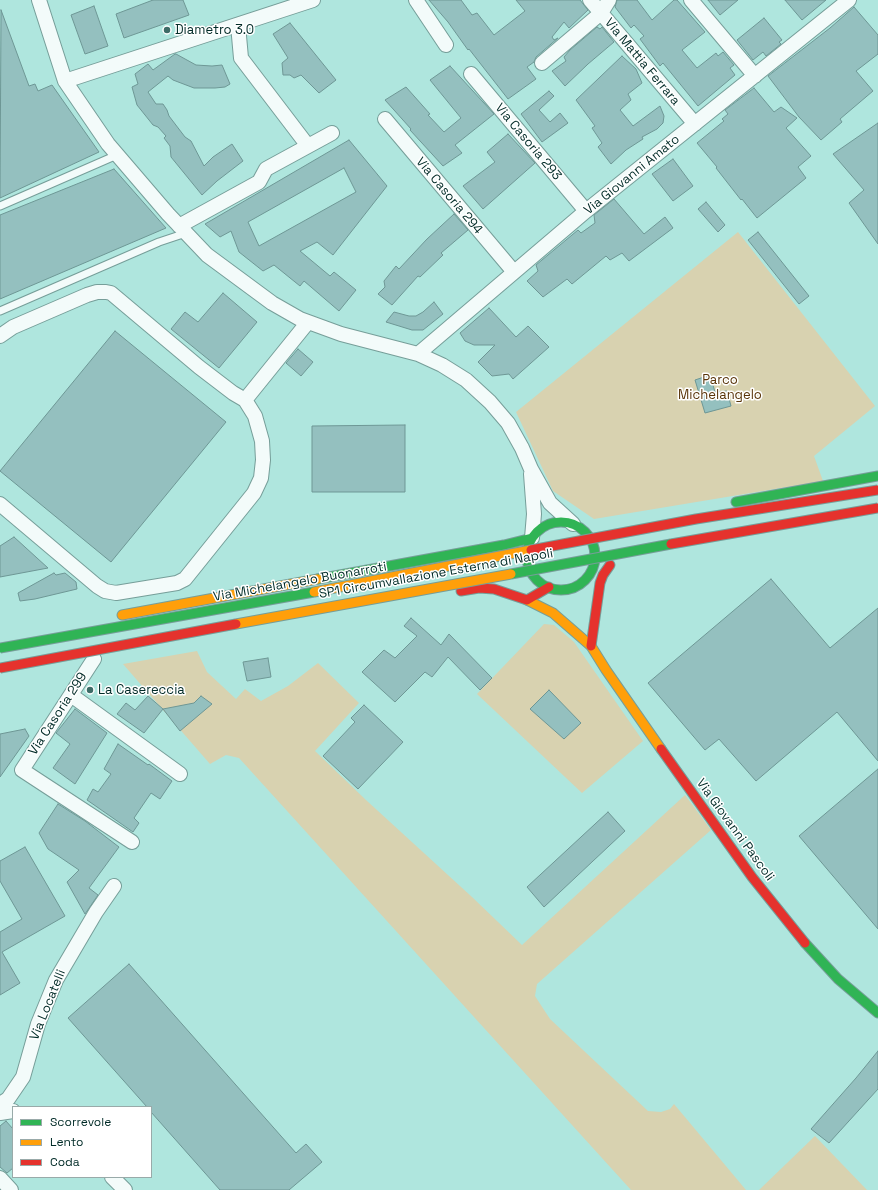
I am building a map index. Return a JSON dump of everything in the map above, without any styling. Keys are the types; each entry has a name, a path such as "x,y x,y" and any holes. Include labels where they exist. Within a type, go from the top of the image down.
{"main road":[{"path":"731,503 878,476"},
{"name":"SP1 Circumvallazione Esterna di Napoli","path":"0,648 298,595 696,519 878,490"},
{"name":"SP1 Circumvallazione Esterna di Napoli","path":"0,668 688,541 878,508"},
{"path":"809,529 878,517"},
{"path":"562,522 583,528 590,537 596,555 592,571 585,582 568,590 558,591 538,582 531,573 527,562 527,550 532,538 540,530 550,524 562,522"},
{"name":"Via Michelangelo Buonarroti","path":"116,616 504,545 532,538"},
{"path":"591,646 597,598 603,575 614,565 592,571"},
{"path":"592,571 597,598"},
{"path":"527,600 549,587"},
{"path":"549,587 553,613"},
{"name":"Via Giovanni Pascoli","path":"0,676 231,634 358,609 479,588 494,589 527,600 553,613 591,646 682,780 752,877 802,940 838,979 878,1013"}],"street":[{"path":"39,0 65,82 117,155 182,230 207,255 272,303 300,319 341,334 418,354 442,365 466,380 490,402 508,423 550,503 583,528"},
{"path":"65,82 313,0"},
{"path":"416,0 446,45"},
{"name":"Via Mattia Ferrara","path":"590,0 695,124"},
{"path":"542,63 601,13 609,0"},
{"path":"691,0 755,76"},
{"name":"Via Giovanni Amato","path":"418,354 586,211 849,0"},
{"path":"238,25 241,58 308,146"},
{"name":"Via Casoria 293","path":"470,74 586,211"},
{"name":"Via Casoria 294","path":"385,119 514,272"},
{"path":"182,230 259,182 266,170 332,133"},
{"path":"0,336 13,327 97,292 111,293 199,367 233,393 245,400 255,416 262,441 263,460 261,478 254,493 185,579 177,583 116,593 105,591 97,586 0,504"},
{"path":"245,400 308,322"},
{"path":"531,469 534,514 532,538"},
{"name":"Via Casoria 299","path":"94,659 22,770 132,842"},
{"path":"71,695 180,774"},
{"name":"Via Locatelli","path":"0,1104 8,1099 23,1077 38,1024 56,980 96,912 114,886"},
{"path":"0,1113 12,1111"},
{"path":"0,1178 11,1190"},
{"path":"113,1178 125,1190"}],"lane":[{"path":"0,206 117,155"},
{"path":"0,311 159,242 182,230"}],"green space":[{"name":"Parco Michelangelo","path":"738,232 875,406 814,456 823,481 594,519 553,491 516,412"},
{"path":"544,624 554,625 574,642 643,741 582,793 477,694"},
{"path":"197,651 207,672 236,699 245,689 261,701 288,686 318,663 359,703 315,751 522,945 685,795 711,830 537,984 535,996 550,1019 648,1111 661,1112 670,1109 674,1104 746,1190 631,1190 239,758 226,755 210,764 123,664"},
{"path":"815,1136 867,1190 759,1190"}],"building":[{"path":"153,0 183,0 189,15 124,38 116,14"},
{"path":"429,0 461,0 472,15 477,13 494,35 525,11 516,0 580,0 588,10 569,28 564,22 552,37 554,40 558,38 527,67 536,79 508,99"},
{"path":"617,0 637,0 652,20 674,0 677,0 705,32 682,50 697,68 716,53 718,56 723,52 734,65 730,68 735,75 698,106 663,63 660,66 640,39 644,36 634,25 631,28 615,7"},
{"path":"708,0 738,0 720,15"},
{"path":"785,0 826,0 802,20"},
{"path":"94,6 108,46 85,54 71,15"},
{"path":"854,7 878,35 878,54 856,71 873,91 840,119 842,122 821,140 799,117 768,76 830,28"},
{"path":"1,10 29,86 35,84 38,91 52,85 99,152 0,198"},
{"path":"764,18 782,40 779,42 781,44 766,56 763,52 753,60 737,40"},
{"path":"290,23 336,80 319,93 301,75 294,78 290,75 283,75 282,63 288,58 273,34"},
{"path":"597,27 600,29 602,27 614,42 565,86 552,71 566,61 564,57 570,50"},
{"path":"175,54 196,65 222,65 230,84 225,87 194,88 173,80 168,76 148,92 156,104 163,104 169,116 185,137 191,141 204,166 213,157 232,144 243,161 217,181 202,195 171,157 170,146 164,138 166,136 158,127 153,125 137,105 132,87 138,84 135,74 148,64 153,70"},
{"path":"622,56 636,69 642,83 628,94 631,100 620,110 633,126 660,106 664,116 663,123 657,129 642,137 643,139 626,150 611,164 598,147 602,143 592,128 595,126 576,100"},
{"path":"450,66 494,114 455,145 462,153 443,166 385,100 406,87 430,114 428,115 444,132 461,118 430,80"},
{"path":"754,88 774,112 781,107 797,118 786,128 811,156 798,167 806,178 757,218 742,199 741,200 697,143 724,121 722,119 728,114 725,110"},
{"path":"549,91 554,96 539,110 550,122 560,113 568,123 542,142 521,114"},
{"path":"878,123 878,244 849,203 864,190 833,154"},
{"path":"508,134 535,163 483,209 463,186 495,162 487,152"},
{"path":"349,140 387,186 333,255 317,242 300,251 330,276 334,272 356,290 339,311 304,281 300,286 274,265 263,271 239,252 231,231 220,237 205,224","holes":["344,168 356,192 259,246 248,222"]},
{"path":"673,159 693,186 673,201 652,174"},
{"path":"114,169 166,228 0,299 0,215"},
{"path":"614,199 644,234 665,217 673,228 629,261 622,253 610,260 606,256 572,284 567,279 543,297 527,281 538,271 536,265 578,230 581,233 595,223 594,215"},
{"path":"706,202 725,225 718,232 698,209"},
{"path":"454,214 468,230 441,253 443,255 420,277 418,276 392,305 378,294 385,287 384,281 396,266 399,269 427,239"},
{"path":"758,232 809,296 799,304 748,240"},
{"path":"223,293 257,322 219,368 171,329 185,312 198,322"},
{"path":"434,302 443,314 423,330 412,330 386,322 394,312 409,316 416,316"},
{"path":"489,308 516,337 528,326 549,347 513,379 509,374 492,376 478,362 495,345 474,345 465,341 460,333"},
{"path":"115,331 226,422 111,562 0,471"},
{"path":"298,349 313,362 301,376 286,363"},
{"path":"710,375 715,392 727,391 731,406 705,413 695,380"},
{"path":"405,425 405,492 312,492 312,426"},
{"path":"14,537 48,568 0,577 0,546"},
{"path":"54,573 56,575 65,573 76,582 77,589 20,601 18,593"},
{"path":"771,579 830,648 878,608 878,761 837,712 756,781 719,739 705,750 648,683"},
{"path":"411,618 441,645 449,634 492,678 480,690 448,657 432,677 425,672 395,702 362,672 384,650 395,658 417,636 404,626"},
{"path":"268,658 271,677 247,681 243,662"},
{"path":"549,690 581,723 564,739 530,709"},
{"path":"148,696 163,709 144,733 117,714 126,703 135,710"},
{"path":"201,696 212,704 180,731 163,709 194,703"},
{"path":"364,705 403,742 358,789 323,756 355,722 351,718"},
{"path":"75,709 107,733 75,784 53,768 70,744 56,733"},
{"path":"25,729 29,736 0,777 0,734"},
{"path":"118,744 172,781 160,799 151,793 134,818 139,823 133,832 87,800 93,789 98,792 111,774 104,769"},
{"path":"878,769 878,929 799,836"},
{"path":"58,804 85,821 119,847 89,888 98,895 85,914 67,882 79,870 48,849 39,833"},
{"path":"608,812 625,831 544,907 527,887"},
{"path":"25,847 65,916 2,952 20,983 0,995 0,932 22,919 0,881 0,861"},
{"path":"129,964 296,1153 306,1144 322,1162 289,1190 220,1190 152,1113 152,1106 146,1106 68,1018"},
{"path":"878,1051 878,1089 829,1143 811,1129"},
{"path":"6,1121 12,1128 12,1169 7,1173 0,1167 0,1126"}],"traffic: fast":[{"path":"736,502 878,476"},
{"path":"554,522 568,522 580,528 589,537 595,549 595,556 593,569 585,580 574,588 568,590 554,590 548,588 537,580 529,569 527,563 527,549 529,543 537,532 548,524 554,522"},
{"path":"318,579 504,545 532,538"},
{"path":"511,574 671,544"},
{"path":"0,648 314,592"},
{"path":"805,943 838,979 878,1013"}],"traffic: slow":[{"path":"314,592 531,550"},
{"path":"236,624 511,574"},
{"path":"122,615 318,579"},
{"path":"527,600 553,613 591,646 661,749"}],"traffic: jam":[{"path":"531,550 696,519 878,490"},
{"path":"671,544 878,508"},
{"path":"591,646 600,583 603,575 610,565"},
{"path":"461,591 479,588 494,589 527,600 549,587"},
{"path":"0,668 236,624"},
{"path":"661,749 752,877 805,943"}],"place":[{"name":"Diametro 3.0","path":"167,30"},
{"name":"La Casereccia","path":"90,690"}]}
